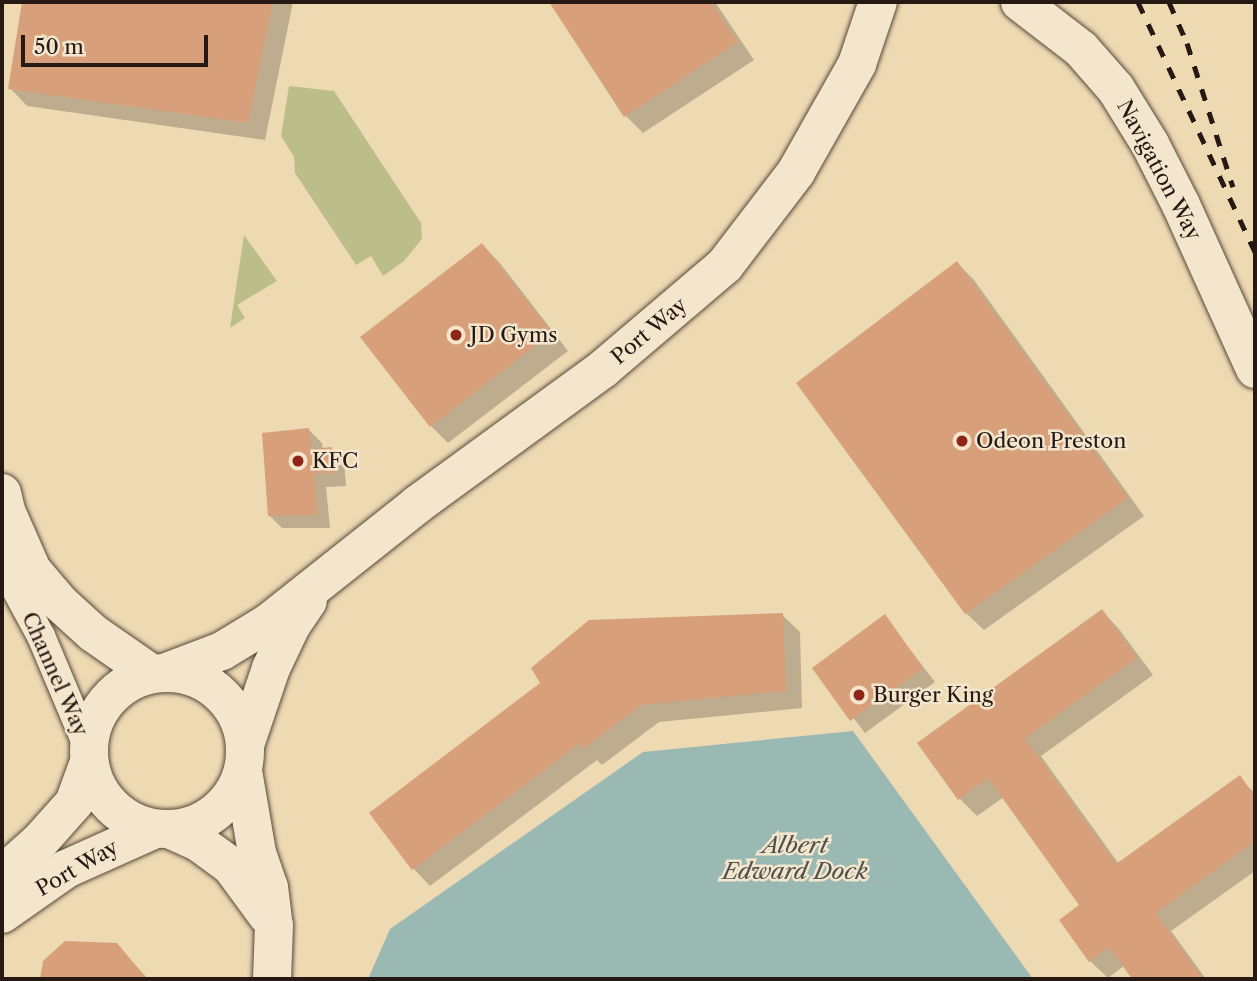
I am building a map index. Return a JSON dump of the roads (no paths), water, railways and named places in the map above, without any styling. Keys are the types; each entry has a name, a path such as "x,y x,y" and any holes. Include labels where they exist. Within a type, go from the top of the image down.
{"street":[{"name":"Port Way","path":"158,673 222,651 268,622 325,576 603,369 725,265 796,172 856,64 878,2"},
{"name":"Navigation Way","path":"1020,2 1081,48 1116,89 1150,144 1181,205 1255,369"},
{"name":"Channel Way","path":"2,493 6,511 32,570 60,603 93,633 158,673"},
{"name":"Channel Way","path":"2,564 41,636 88,755"},
{"name":"Port Way","path":"244,758 271,668 286,637 325,576"},
{"path":"272,979 274,925 269,887 257,853 238,719 223,697 203,681 158,673 128,682 110,696 97,714 88,755 97,787 110,805 127,819 198,842 231,866 274,925"},
{"name":"Port Way","path":"2,875 41,840 74,803 88,755"},
{"path":"163,829 193,825 214,815 232,795 244,758"},
{"name":"Port Way","path":"2,914 66,870 163,829"}],"water":[{"name":"Albert Edward Dock","path":"853,731 1033,979 368,979 390,929 643,752"}],"railway":[{"path":"1138,2 1255,252"},
{"path":"1169,2 1187,43 1233,187"}],"place":[{"name":"JD Gyms","path":"456,335"},
{"name":"Odeon Preston","path":"962,441"},
{"name":"KFC","path":"298,461"},
{"name":"Burger King","path":"859,695"}]}
